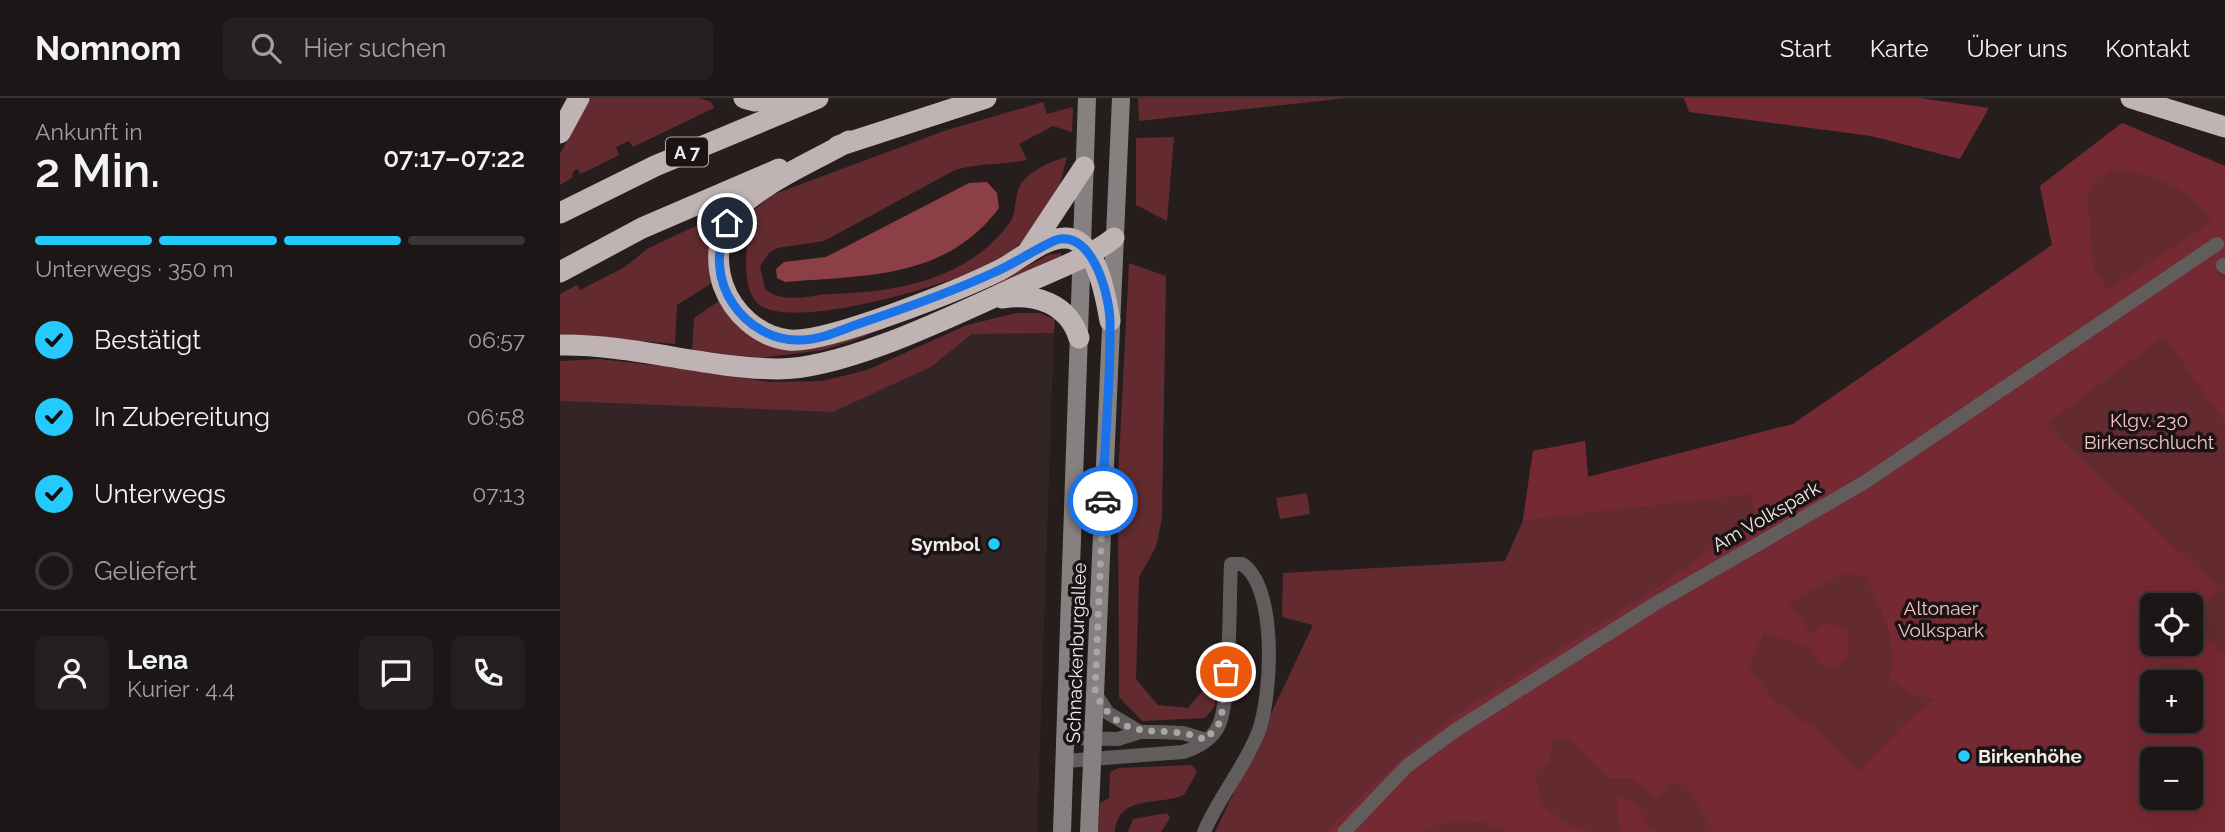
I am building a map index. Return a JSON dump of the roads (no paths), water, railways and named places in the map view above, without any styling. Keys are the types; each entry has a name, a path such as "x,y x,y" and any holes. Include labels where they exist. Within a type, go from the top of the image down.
{"highway":[{"path":"560,133 579,98"},
{"path":"744,98 767,101 817,98"},
{"name":"A 7","path":"560,213 655,166 817,98"},
{"path":"560,272 655,223 849,141 986,98"},
{"path":"2131,98 2225,127"},
{"path":"849,141 756,195 727,223 719,252 724,288 742,317 763,332 774,337 799,341 825,335 966,285 1062,238 1084,252 1104,290 1110,321"},
{"path":"1023,257 1041,236 1084,167"},
{"path":"560,345 613,347 749,367 794,368 860,351 996,298 1114,239"},
{"path":"996,298 1023,296 1051,303 1071,320 1079,338"}],"main road":[{"name":"Schnackenburgallee","path":"1062,832 1084,252 1087,98"},
{"name":"Schnackenburgallee","path":"1089,832 1121,98"}],"street":[{"name":"Am Volkspark","path":"1344,832 1407,766 1456,730 1653,606 1865,482 2217,244"},
{"path":"1065,761 1183,752 1206,740 1218,728 1224,710 1231,564 1242,564 1258,581 1266,611 1267,685 1263,717 1250,750 1204,832"},
{"path":"1095,693 1108,713 1140,732"},
{"path":"1065,738 1118,739 1140,732 1182,733 1206,740"}],"place":[{"name":"Symbol","path":"994,544"},
{"name":"Birkenhöhe","path":"1964,756"}],"park label":[{"name":"Klgv. 230 Birkenschlucht","path":"2149,431"},
{"name":"Altonaer Volkspark","path":"1941,619"}]}
